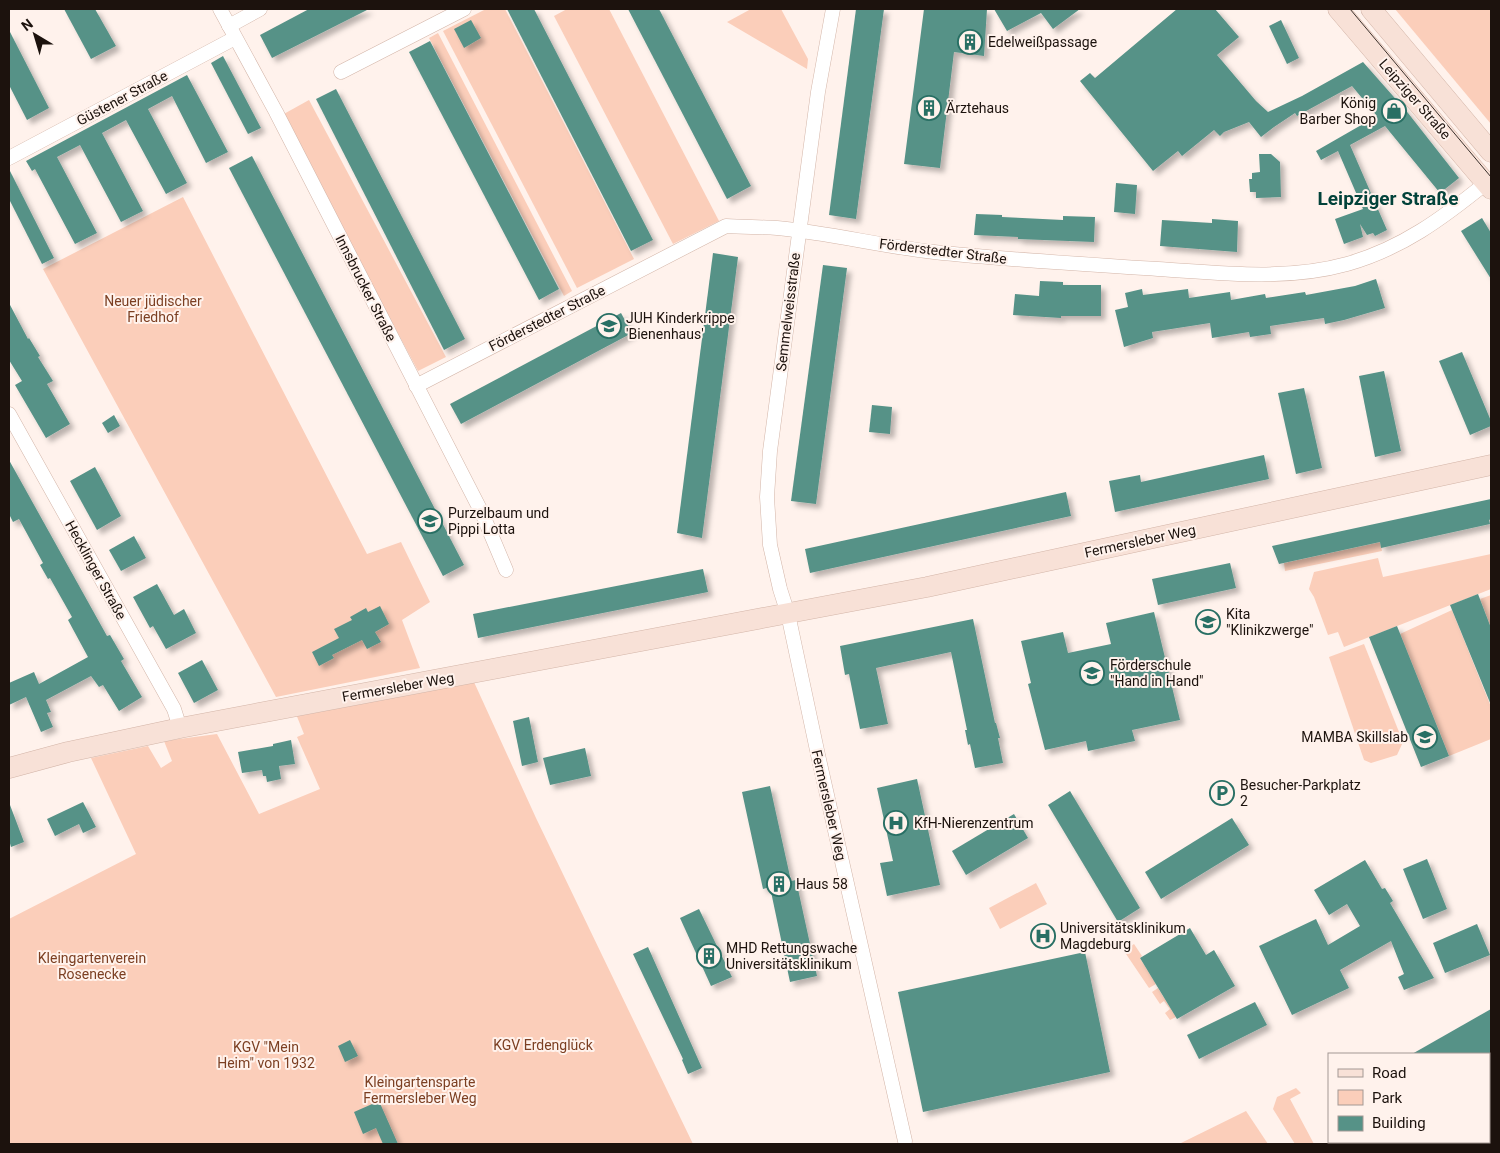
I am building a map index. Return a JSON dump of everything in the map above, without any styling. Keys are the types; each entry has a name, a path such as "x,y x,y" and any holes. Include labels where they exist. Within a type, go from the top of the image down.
{"street":[{"name":"Innsbrucker Straße","path":"220,9 281,121 482,513 506,570"},
{"name":"Güstener Straße","path":"9,158 232,32 260,9"},
{"path":"341,72 464,9"},
{"name":"Semmelweisstraße","path":"788,614 770,545 767,496 770,451 818,92 833,9"},
{"name":"Leipziger Straße","path":"1338,9 1489,186"},
{"name":"Leipziger Straße","path":"1371,9 1491,152"},
{"name":"Förderstedter Straße","path":"416,386 726,226 778,228 933,252 1001,258 1231,274 1285,274 1315,271 1348,264 1400,244 1489,186"},
{"name":"Hecklinger Straße","path":"9,414 174,709 180,728"},
{"name":"Fermersleber Weg","path":"9,768 68,752 180,728 986,575 1491,465"},
{"name":"Fermersleber Weg","path":"788,614 905,1141"}],"green space":[{"path":"486,9 505,9 634,259 577,288 443,31"},
{"path":"567,9 609,9 719,221 673,244 554,16"},
{"path":"751,9 781,9 808,59 807,69 727,22"},
{"path":"1395,9 1491,9 1491,124"},
{"path":"438,33 572,291 564,296 429,38"},
{"path":"309,100 446,357 418,371 282,115"},
{"name":"Neuer jüdischer Friedhof","path":"183,197 367,554 401,542 430,602 402,620 420,668 276,697 43,269"},
{"path":"1380,542 1382,551 1285,571 1284,563"},
{"path":"1491,554 1491,589 1344,647 1338,632 1328,635 1314,597 1309,589 1314,572 1378,558 1383,577"},
{"path":"1491,595 1491,628 1480,599"},
{"path":"1452,610 1491,707 1491,739 1449,756 1400,634"},
{"path":"1364,644 1403,742 1397,755 1371,763 1364,760 1329,657"},
{"path":"474,682 536,818 693,1144 9,1144 9,919 136,854 91,758 148,746 161,768 172,761 164,741 217,734 259,814 320,789 297,737 304,734 296,714"},
{"path":"1036,883 1047,904 1000,929 989,908"},
{"path":"1134,944 1156,984 1149,988 1124,951"},
{"path":"1158,988 1176,1017 1170,1020 1165,1013 1170,1009 1164,1001 1160,1004 1152,992"},
{"path":"1296,1088 1301,1093 1290,1099 1314,1144 1295,1144 1273,1109 1277,1097"},
{"path":"1246,1111 1268,1144 1179,1144"}],"building":[{"path":"64,9 95,9 116,46 91,59"},
{"path":"309,9 369,9 272,58 260,35"},
{"path":"507,9 534,9 653,240 631,251"},
{"path":"628,9 659,9 751,186 727,199"},
{"path":"856,9 884,9 856,219 829,215"},
{"name":"Ärztehaus","path":"924,9 987,9 984,56 954,52 940,168 904,164"},
{"path":"994,9 1080,9 1053,29 1041,13 1007,31"},
{"path":"1177,9 1215,9 1239,37 1217,55 1256,101 1268,112 1302,96 1363,62 1408,113 1459,178 1440,193 1385,126 1350,145 1387,230 1375,236 1373,233 1367,235 1360,224 1363,237 1344,244 1335,219 1363,209 1338,151 1321,160 1316,151 1377,116 1352,86 1297,116 1295,113 1261,137 1249,122 1224,132 1220,136 1214,130 1182,156 1178,151 1153,171 1080,81 1090,73 1095,78"},
{"path":"471,20 481,38 464,48 454,29"},
{"path":"1281,20 1299,58 1287,64 1269,26"},
{"path":"9,30 49,108 27,120 9,85"},
{"path":"430,41 559,289 539,300 409,52"},
{"path":"223,56 261,128 248,134 211,63"},
{"path":"187,75 228,152 206,163 172,96 148,109 187,183 166,194 126,120 102,133 143,211 121,222 80,145 57,157 97,233 75,244 35,169 32,171 26,161"},
{"path":"336,89 465,339 444,350 316,99"},
{"path":"1259,154 1271,154 1280,162 1281,197 1256,198 1256,192 1250,192 1249,179 1252,179 1252,173 1260,172"},
{"path":"252,156 464,565 443,576 229,168"},
{"path":"9,169 54,258 42,264 9,199"},
{"path":"1116,183 1137,185 1135,214 1114,212"},
{"path":"976,214 1063,220 1063,216 1095,217 1094,242 974,235"},
{"path":"1482,218 1491,233 1491,279 1461,231"},
{"path":"1212,219 1238,221 1237,252 1160,246 1162,220 1212,223"},
{"path":"713,253 738,257 702,538 677,533"},
{"path":"823,265 847,268 816,504 791,501"},
{"path":"1376,279 1385,308 1325,324 1324,318 1270,326 1271,334 1250,337 1249,332 1212,338 1210,323 1152,332 1153,338 1124,347 1115,310 1128,307 1125,293 1142,289 1143,295 1188,289 1189,298 1230,292 1231,300 1265,294 1266,298 1305,292 1306,295 1355,286"},
{"path":"1040,281 1063,282 1063,285 1101,285 1101,316 1061,316 1061,318 1013,315 1015,294 1039,296"},
{"path":"9,303 53,381 47,384 70,424 46,438 15,385 22,381 9,360"},
{"path":"621,313 632,333 461,424 450,404"},
{"path":"1462,352 1491,421 1491,426 1470,435 1439,361"},
{"path":"1384,371 1401,451 1375,457 1359,376"},
{"path":"1304,388 1322,468 1296,474 1278,393"},
{"path":"872,405 892,407 890,434 869,432"},
{"path":"114,415 120,426 108,433 102,423"},
{"path":"1264,455 1269,479 1115,512 1109,481 1140,475 1141,482"},
{"path":"9,460 107,636 110,635 124,659 121,661 142,697 119,711 103,685 99,687 91,676 46,700 51,712 47,713 53,727 41,732 26,697 9,705 9,683 34,672 39,684 88,657 68,620 72,617 50,578 48,579 40,565 43,563 19,519 13,522 9,514"},
{"path":"95,467 121,516 97,530 70,481"},
{"path":"1066,492 1071,516 810,573 805,549"},
{"path":"1491,499 1490,524 1381,548 1380,542 1279,564 1272,546"},
{"path":"134,536 146,558 121,571 109,550"},
{"path":"1230,563 1236,588 1158,605 1152,579"},
{"path":"703,569 708,592 478,638 473,614"},
{"path":"157,584 174,615 184,609 196,633 166,649 153,626 150,628 133,597"},
{"path":"1478,594 1491,628 1491,705 1450,605"},
{"path":"380,606 389,624 375,632 381,642 367,649 362,640 332,655 334,658 319,666 312,652 339,638 334,629 352,620 350,617 366,608 368,612"},
{"path":"1154,612 1180,720 1132,730 1135,741 1088,751 1086,741 1045,750 1028,684 1031,683 1021,641 1063,632 1068,653 1111,644 1106,623"},
{"path":"973,619 995,723 1000,738 998,738 1003,763 975,768 970,744 968,745 965,730 967,730 951,652 876,668 888,724 860,729 849,674 845,675 840,646"},
{"path":"1397,626 1449,756 1421,767 1369,637"},
{"path":"202,660 218,690 194,703 178,673"},
{"path":"529,717 538,762 522,766 513,721"},
{"path":"291,740 295,764 279,766 281,779 267,782 262,770 242,773 238,752 273,746 273,744"},
{"path":"585,748 591,776 550,785 543,758"},
{"path":"917,779 940,885 887,896 880,863 893,861 877,788"},
{"name":"Haus 58","path":"770,786 791,881 796,880 817,976 790,982 770,887 763,889 742,792"},
{"path":"1070,791 1140,908 1118,922 1048,805"},
{"path":"83,802 96,827 83,833 79,824 55,836 47,819"},
{"path":"9,805 24,842 11,847 9,840"},
{"path":"1014,814 1028,838 966,875 952,851"},
{"path":"1232,818 1249,845 1161,899 1145,872"},
{"path":"1427,859 1447,909 1423,919 1403,869"},
{"path":"1365,860 1382,889 1385,888 1393,901 1390,903 1434,978 1404,990 1398,977 1404,974 1391,941 1340,970 1349,988 1292,1015 1259,946 1316,919 1328,945 1360,926 1347,904 1329,915 1314,890"},
{"name":"MHD Rettungswache Universitätsklinikum","path":"699,909 732,977 711,986 680,918"},
{"path":"1477,924 1490,955 1445,973 1433,943"},
{"path":"1190,928 1206,955 1214,950 1235,986 1177,1019 1140,958"},
{"path":"648,947 702,1068 688,1074 683,1059 633,954"},
{"path":"1085,952 1110,1072 923,1112 898,992"},
{"path":"1255,1002 1267,1025 1199,1059 1187,1035"},
{"path":"1491,1009 1491,1054 1414,1053"},
{"path":"350,1040 358,1056 345,1062 338,1046"},
{"path":"379,1101 398,1144 383,1144 376,1128 363,1134 354,1112"}],"tram line":[{"path":"1350,9 1491,177"}],"place":[{"name":"Edelweißpassage","path":"970,42"},
{"name":"Ärztehaus","path":"929,108"},
{"name":"König Barber Shop","path":"1394,111"},
{"name":"JUH Kinderkrippe 'Bienenhaus'","path":"609,326"},
{"name":"Purzelbaum und Pippi Lotta","path":"430,521"},
{"name":"Kita \"Klinikzwerge\"","path":"1208,622"},
{"name":"Förderschule \"Hand in Hand\"","path":"1092,673"},
{"name":"MAMBA Skillslab","path":"1425,737"},
{"name":"Besucher-Parkplatz 2","path":"1222,793"},
{"name":"KfH-Nierenzentrum","path":"896,823"},
{"name":"Haus 58","path":"779,884"},
{"name":"Universitätsklinikum Magdeburg","path":"1043,936"},
{"name":"MHD Rettungswache Universitätsklinikum","path":"709,956"}],"district":[{"name":"Leipziger Straße","path":"1388,198"}],"park label":[{"name":"Kleingartenverein Rosenecke","path":"92,966"},
{"name":"KGV Erdenglück","path":"543,1045"},
{"name":"KGV \"Mein Heim\" von 1932","path":"266,1056"},
{"name":"Kleingartensparte Fermersleber Weg","path":"420,1090"}]}
